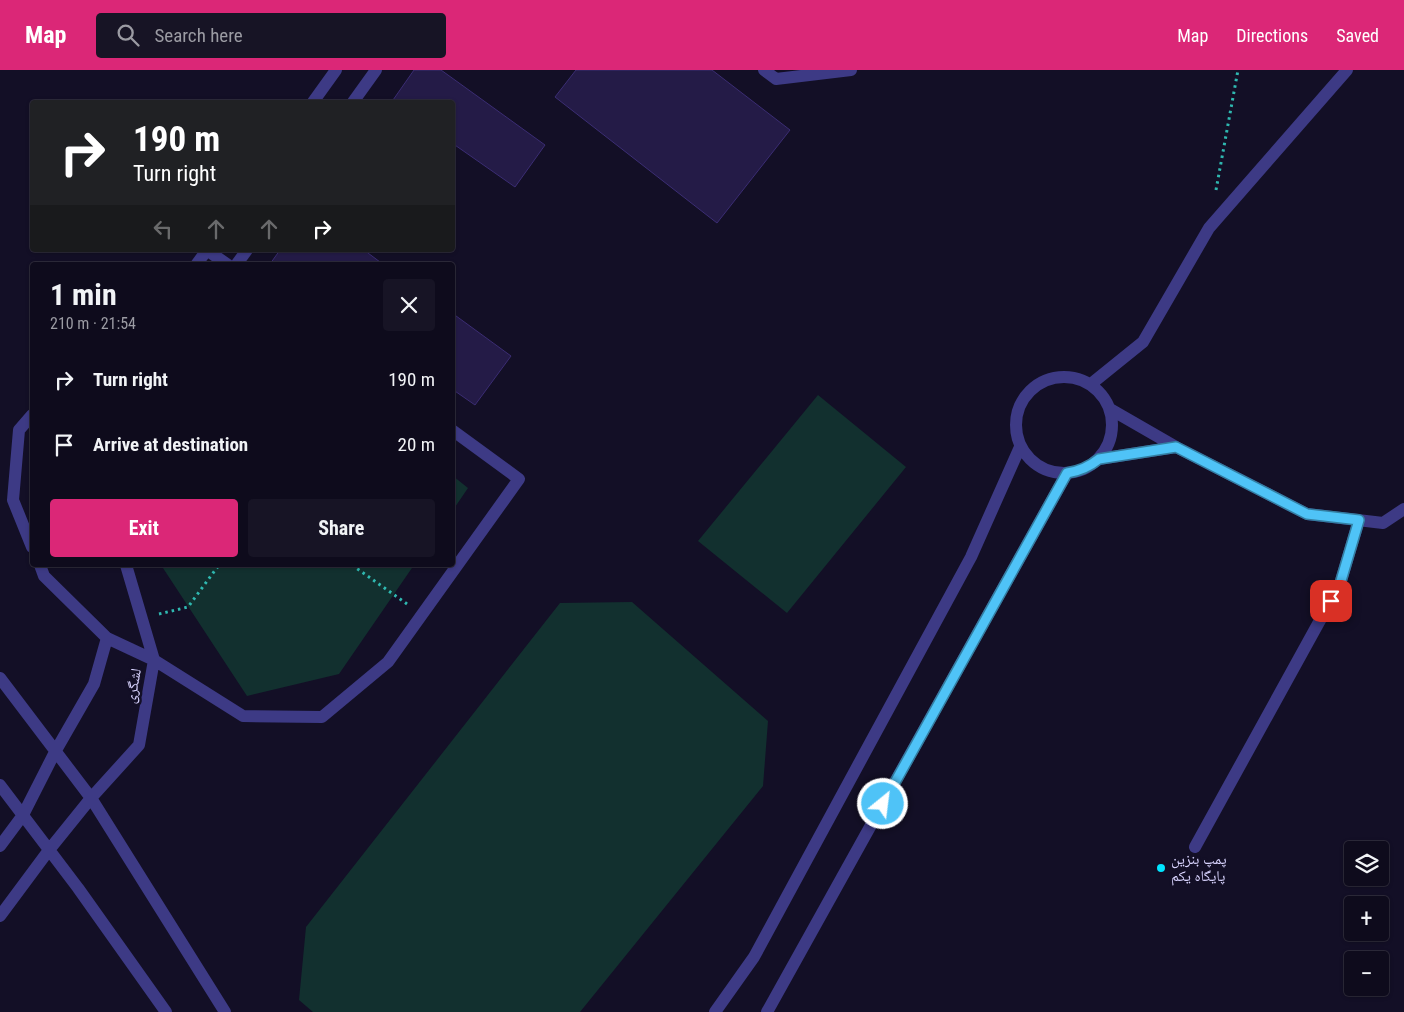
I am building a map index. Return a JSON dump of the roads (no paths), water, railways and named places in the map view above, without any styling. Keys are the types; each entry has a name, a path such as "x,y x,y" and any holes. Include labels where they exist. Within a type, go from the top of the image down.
{"lane":[{"path":"314,100 336,70"},
{"path":"354,100 376,70"},
{"path":"764,70 776,79 851,70"},
{"path":"1091,384 1143,342 1209,228 1348,70"},
{"path":"210,252 224,262"},
{"path":"1060,376 1076,378 1091,384 1102,395 1110,409 1113,422 1112,435 1107,448 1099,459 1078,471 1067,473 1053,472 1040,467 1028,458 1020,447 1015,432 1016,416 1021,401 1031,388 1044,380 1060,376"},
{"path":"1110,409 1176,447 1307,514 1383,523 1404,509"},
{"path":"30,417 19,430 13,500 30,542"},
{"path":"41,567 44,576 107,638 154,660 243,716 322,717 388,662 520,479 455,432"},
{"path":"715,1012 754,957 971,557 1020,447"},
{"path":"1099,459 1176,447"},
{"path":"767,1012 1067,473"},
{"path":"1195,847 1340,584 1359,520"},
{"name":"لشگری","path":"0,916 49,850 91,798 139,746 154,660 127,567"},
{"path":"0,846 23,815 55,752 94,684 107,638"},
{"path":"0,678 91,798 225,1012"},
{"path":"0,785 78,888 166,1012"}],"place":[{"name":"پمپ بنزين پايگاه يكم","path":"1161,868"}]}
